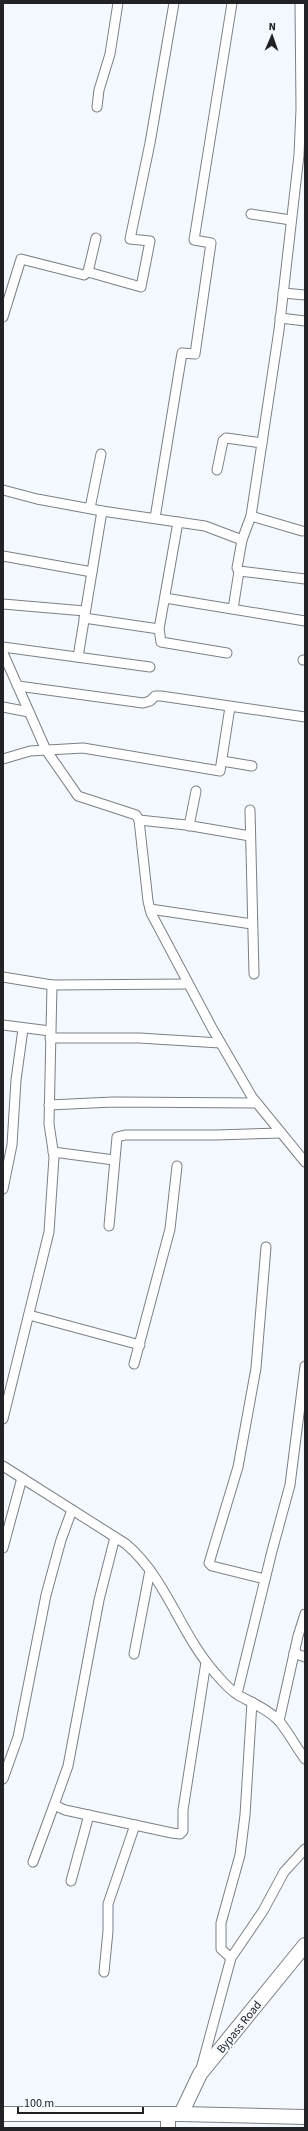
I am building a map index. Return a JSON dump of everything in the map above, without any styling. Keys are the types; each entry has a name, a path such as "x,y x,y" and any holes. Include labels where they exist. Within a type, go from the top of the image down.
{"main road":[{"name":"Bypass Road","path":"173,2119 200,2074 305,1945"},
{"path":"3,2114 201,2121 305,2117"}],"street":[{"path":"97,106 99,90 110,54 118,3"},
{"path":"3,316 21,259 84,275 88,272 141,287 150,241 130,239 150,143 174,3"},
{"path":"155,518 182,353 194,354 207,275 211,243 194,240 232,3"},
{"path":"233,609 239,571 236,568 242,540 250,516 262,443 280,318 299,155 301,108 300,3"},
{"path":"251,214 291,220"},
{"path":"88,272 96,238"},
{"path":"283,293 305,295"},
{"path":"280,318 305,321"},
{"path":"217,470 223,440 226,438 262,443"},
{"path":"90,508 101,454"},
{"path":"3,490 37,499 102,511 206,526 242,540"},
{"path":"78,657 102,511"},
{"path":"250,516 302,531"},
{"path":"178,522 159,629 161,642 227,653"},
{"path":"3,556 92,572"},
{"path":"239,571 305,579"},
{"path":"165,598 305,621"},
{"path":"3,604 85,614 159,629"},
{"path":"3,647 150,667"},
{"path":"3,653 46,750 78,796 136,815 139,820 150,909 220,1043 257,1103 305,1162"},
{"path":"18,686 143,703 150,701 155,696 161,696 305,717"},
{"path":"3,707 29,712"},
{"path":"3,759 46,750 83,748 220,771 230,707"},
{"path":"222,760 252,766"},
{"path":"189,826 196,791"},
{"path":"250,810 254,974"},
{"path":"139,820 250,836"},
{"path":"150,909 252,924"},
{"path":"3,977 52,985 188,984"},
{"path":"3,1419 50,1232 53,1152 48,1124 52,985"},
{"path":"3,1025 50,1035 220,1043"},
{"path":"3,1189 12,1145 16,1080 23,1029"},
{"path":"49,1105 112,1102 257,1103"},
{"path":"109,1226 117,1137 125,1135 281,1133"},
{"path":"53,1152 114,1160"},
{"path":"134,1364 170,1229 177,1166"},
{"path":"265,1579 212,1566 209,1563 238,1467 255,1376 266,1247"},
{"path":"29,1315 140,1345"},
{"path":"237,1694 290,1485 305,1366"},
{"path":"3,1466 115,1537 138,1555 150,1570 206,1662 237,1694 252,1702 279,1721 305,1759"},
{"path":"3,1546 22,1478"},
{"path":"3,1779 18,1737 46,1595 61,1540 72,1510"},
{"path":"33,1862 68,1766 99,1600 115,1537"},
{"path":"134,1654 150,1570"},
{"path":"279,1721 294,1653 305,1614"},
{"path":"294,1653 305,1657"},
{"path":"54,1805 65,1810 180,1834 183,1831 182,1810 206,1662"},
{"path":"231,1958 221,1949 221,1923 240,1855 252,1702"},
{"path":"71,1881 89,1815"},
{"path":"104,1972 108,1931 108,1904 135,1825"},
{"path":"200,2074 231,1958 263,1911 284,1872 305,1849"}]}
